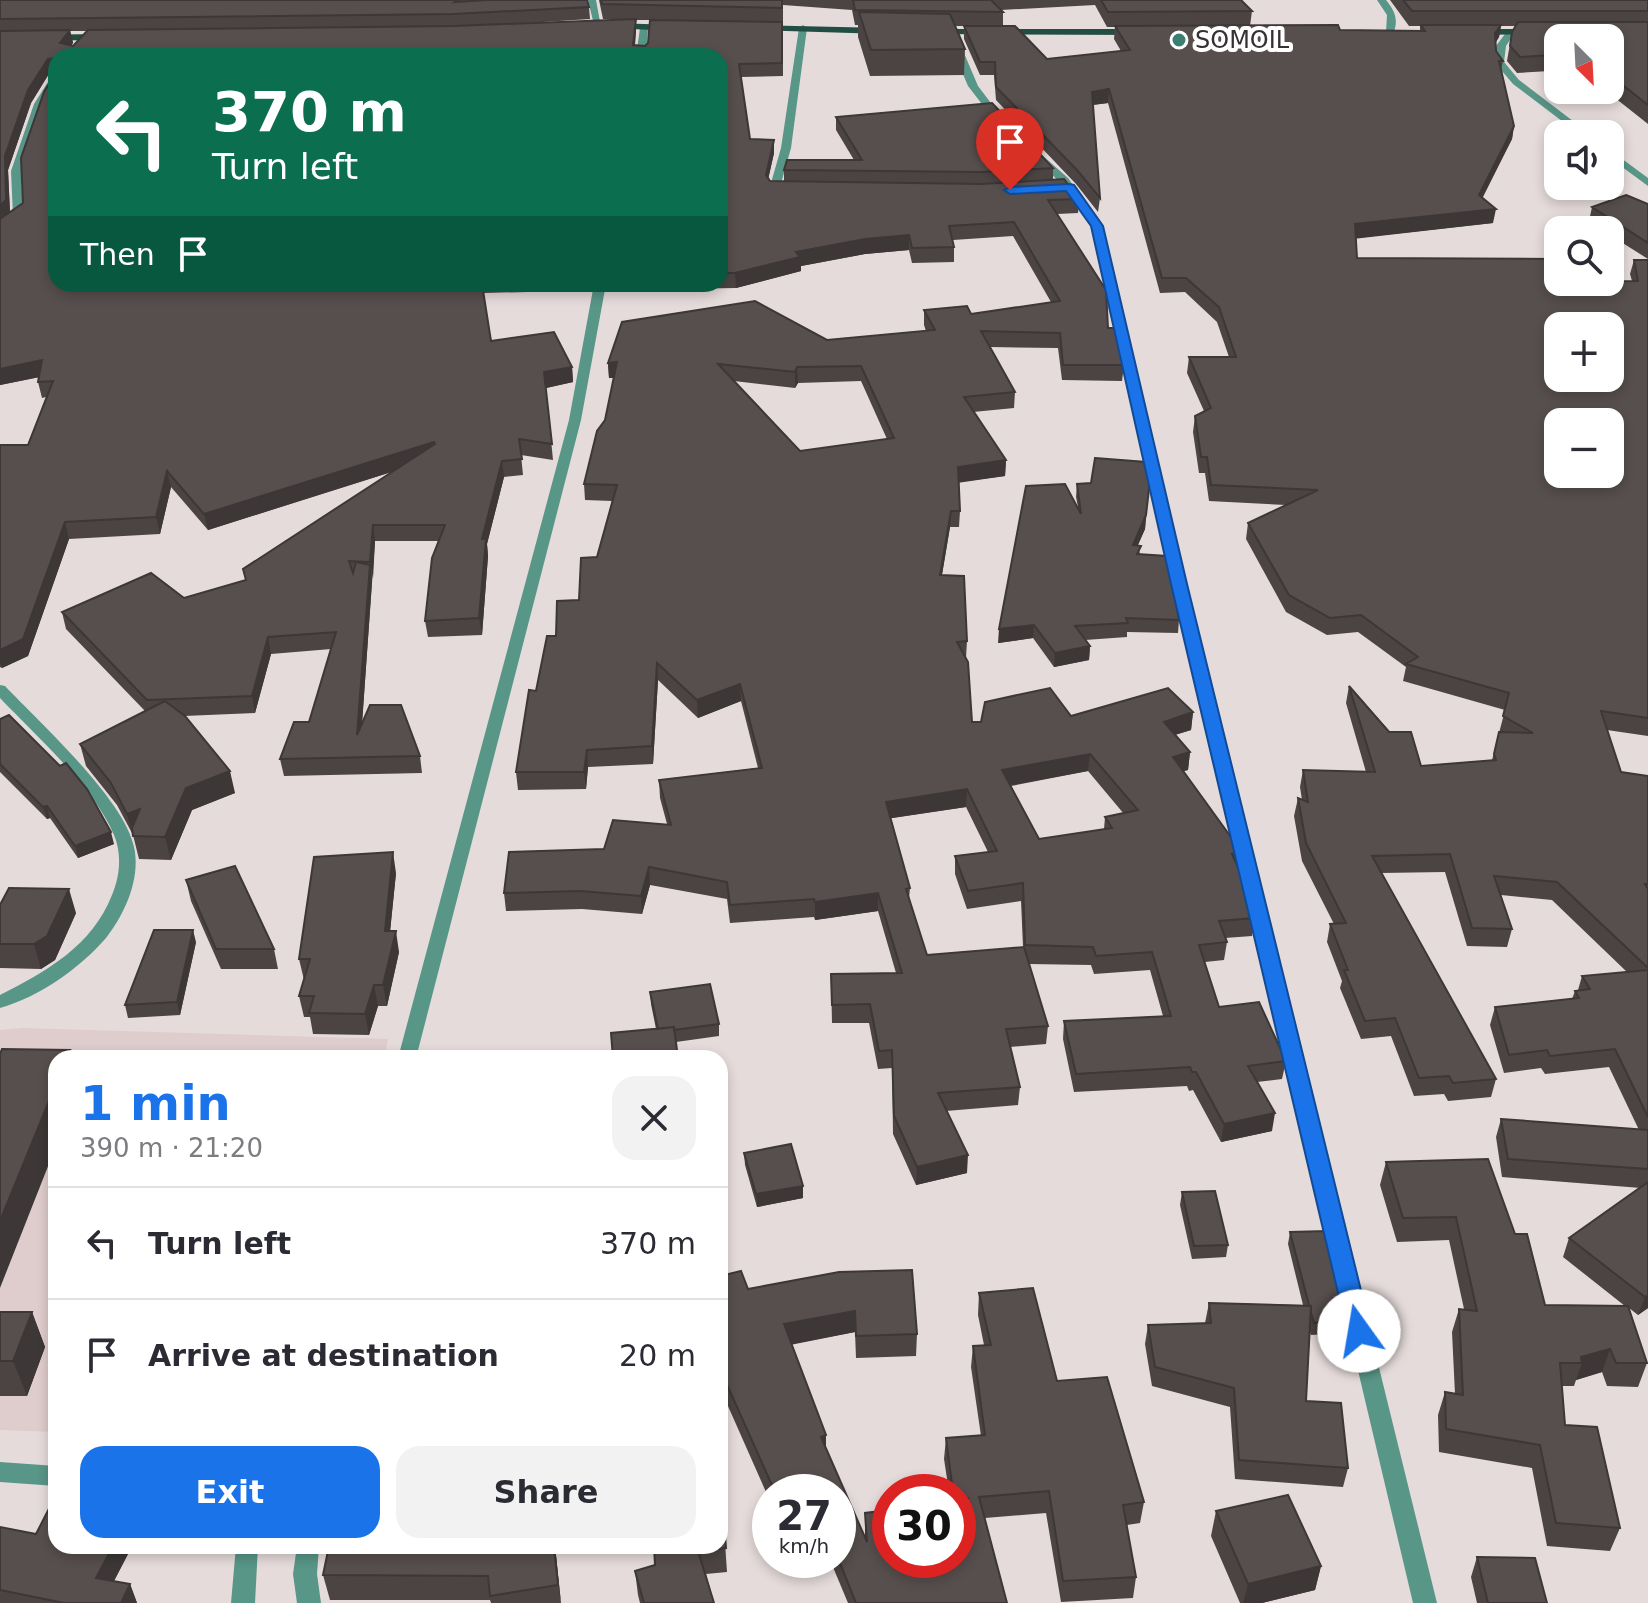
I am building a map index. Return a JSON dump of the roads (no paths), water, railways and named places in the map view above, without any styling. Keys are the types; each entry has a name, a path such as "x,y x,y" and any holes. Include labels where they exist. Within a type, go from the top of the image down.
{"main road":[{"path":"582,26 692,28"},
{"path":"740,28 893,31"},
{"path":"923,32 1161,32"},
{"path":"1375,32 1405,32"},
{"path":"1465,32 1544,32"},
{"path":"0,38 83,42 118,37"}],"street":[{"path":"592,0 598,25"},
{"path":"1381,0 1390,10 1393,22 1390,32"},
{"path":"642,48 644,28"},
{"path":"799,190 774,190 786,148 803,28"},
{"path":"1511,32 1501,46 1499,62 1516,82 1566,120"},
{"path":"954,33 973,86 989,109 1097,226 1182,598 1425,1603"},
{"path":"0,230 18,217 16,171 39,104 48,89"},
{"path":"1624,164 1648,183"},
{"path":"409,1050 424,982 454,880 575,420 599,292"},
{"path":"0,689 96,797 122,832 129,870 115,914 82,954 39,983 0,1002"},
{"path":"0,1472 48,1475"},
{"path":"243,1603 246,1554"},
{"path":"307,1554 305,1574 309,1603"}],"place":[{"name":"SOMOIL","path":"1179,40"}]}
